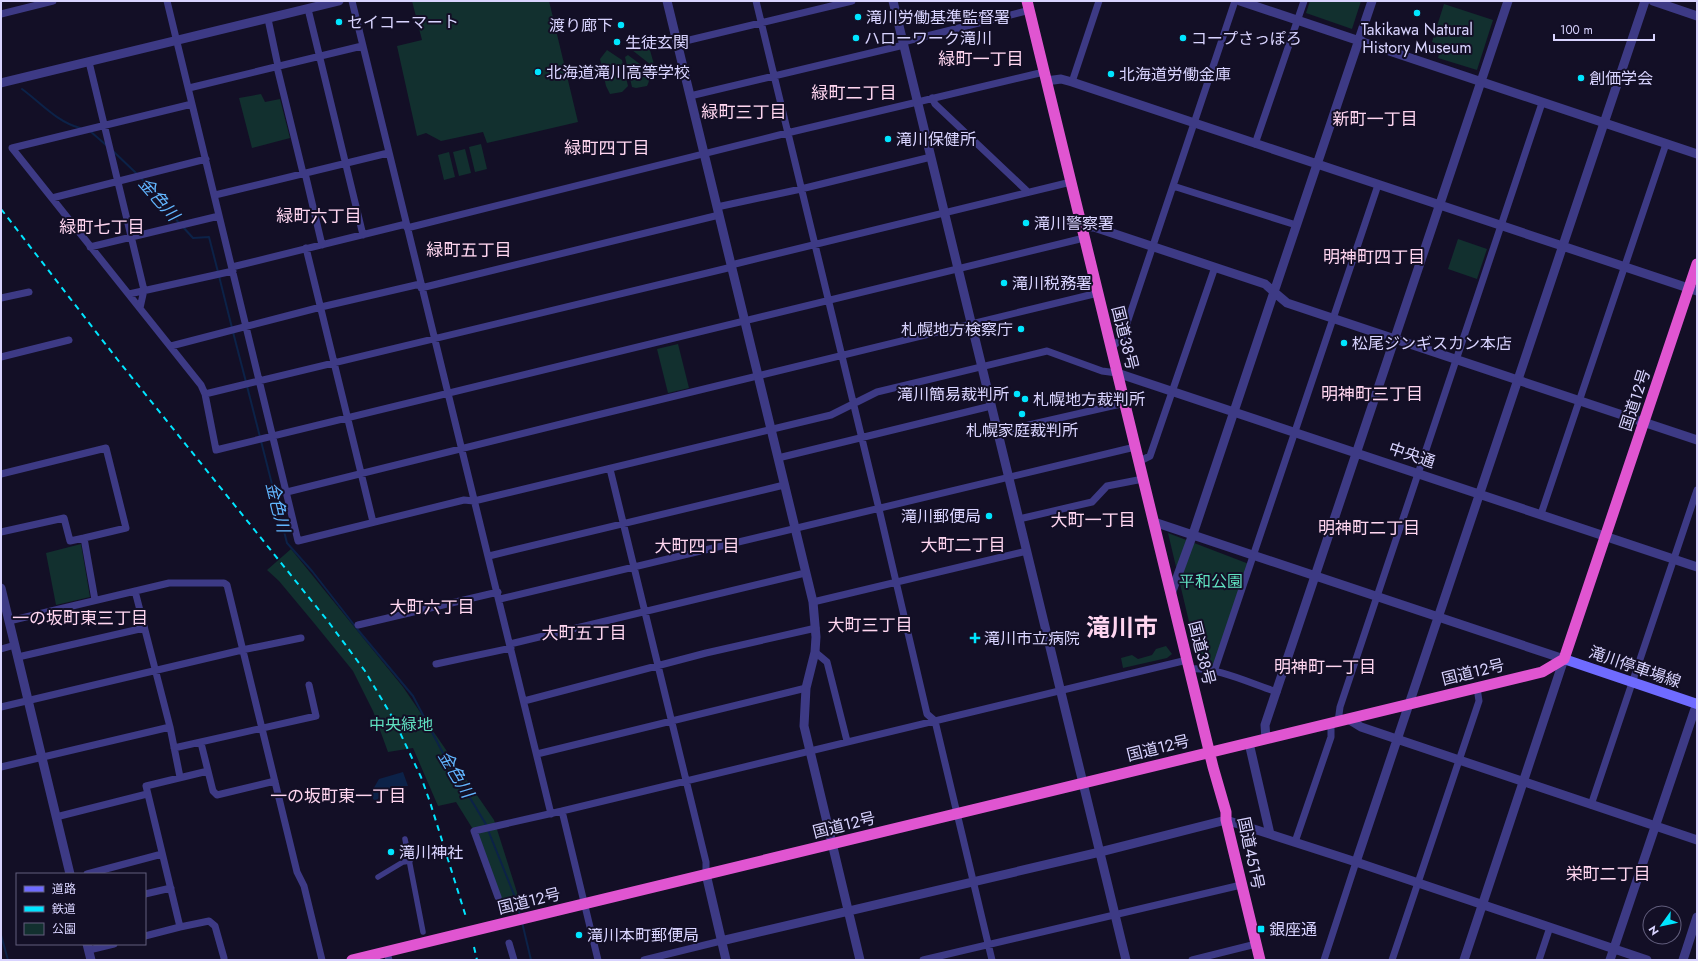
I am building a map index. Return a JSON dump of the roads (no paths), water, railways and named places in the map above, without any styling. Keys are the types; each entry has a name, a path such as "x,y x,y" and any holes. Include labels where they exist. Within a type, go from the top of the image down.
{"highway":[{"name":"国道38号","path":"1029,6 1209,752"},
{"name":"国道12号","path":"352,960 388,956 584,904 1542,672 1564,659 1644,423 1693,290 1697,264"},
{"name":"国道451号","path":"1209,752 1226,812 1226,820 1260,960"}],"main road":[{"name":"滝川停車場線","path":"1564,659 1697,704"}],"street":[{"path":"1,14 53,1"},
{"path":"167,1 298,541 464,500 474,501 831,415 877,392 1047,351 1102,372 1117,373"},
{"path":"1,83 339,1"},
{"path":"352,1 447,394 499,596 551,814"},
{"path":"667,1 813,602 816,628 815,652 806,688 804,726 831,844 860,960"},
{"path":"756,1 927,714 935,721 992,960"},
{"path":"677,43 852,1"},
{"path":"893,1 1126,960"},
{"path":"1072,82 1099,1"},
{"path":"1111,348 1122,338 1235,1"},
{"path":"1240,1 1697,154"},
{"path":"1255,144 1304,1"},
{"path":"1171,594 1193,534 1372,1"},
{"path":"1266,739 1265,725 1508,1"},
{"path":"1324,960 1408,705 1439,617 1645,1"},
{"path":"1653,1 1697,16"},
{"path":"690,96 903,44 1029,6"},
{"path":"308,9 363,235"},
{"path":"268,19 278,66 322,244"},
{"path":"189,88 362,46"},
{"path":"89,62 103,127 144,290 140,308"},
{"path":"129,294 233,269 322,244 406,226 932,98 1045,77 1072,82 1693,290"},
{"path":"932,98 935,104 1028,192"},
{"path":"1295,842 1331,737 1339,721 1340,707 1455,359 1542,103"},
{"path":"192,104 103,127 12,148 201,385 205,394 216,450 958,269 1083,232 1094,227 1265,284 1288,303 1697,440"},
{"path":"1541,514 1666,144"},
{"path":"214,195 388,153"},
{"path":"171,346 321,307 421,286 931,157"},
{"path":"52,198 117,183 206,159"},
{"path":"205,394 335,364 814,244 1071,182"},
{"path":"1214,672 1255,555 1378,185"},
{"path":"1173,186 1296,225"},
{"path":"90,247 220,216"},
{"path":"306,248 373,522"},
{"path":"1138,462 1150,456 1215,267"},
{"path":"1,298 29,292"},
{"path":"287,492 1098,293"},
{"path":"1,357 69,340"},
{"name":"中央通","path":"1117,373 1697,566"},
{"path":"998,432 1125,403"},
{"path":"778,458 991,406"},
{"path":"358,625 634,567 795,528 802,528 1135,447"},
{"path":"1,474 106,448 126,528 70,541 64,518 1,532"},
{"path":"610,469 706,862 706,874 726,960"},
{"path":"1019,519 1092,502 1107,486 1143,479"},
{"path":"489,556 784,485"},
{"path":"1591,805 1697,490"},
{"path":"1154,522 1564,659 1464,960"},
{"path":"84,538 96,600"},
{"path":"813,602 1027,551"},
{"path":"436,664 645,611 805,573"},
{"path":"9,622 169,583 224,583 227,585 297,872 304,886 322,960"},
{"path":"1,588 3,602 70,873"},
{"path":"134,591 170,727 180,777"},
{"path":"18,658 144,628"},
{"path":"524,700 816,628"},
{"path":"1,707 155,670 301,638"},
{"path":"1,649 15,646"},
{"path":"815,652 827,662 847,742"},
{"path":"498,897 474,831 551,814 1060,691 1188,665 1277,692"},
{"path":"174,748 316,716 309,685"},
{"path":"537,754 806,688"},
{"path":"1392,960 1479,702 1477,688"},
{"path":"1610,960 1697,704"},
{"path":"1339,721 1361,727 1697,840"},
{"path":"1,767 170,727"},
{"path":"202,742 213,792 217,796 275,781"},
{"path":"1249,743 1270,834"},
{"path":"180,927 146,786 208,771"},
{"path":"56,817 147,794"},
{"path":"562,811 598,960"},
{"path":"644,960 847,910 1100,852 1226,820 1647,960"},
{"path":"405,839 423,932"},
{"path":"91,873 162,854"},
{"path":"378,877 403,862 410,861"},
{"path":"924,960 1241,885"},
{"path":"146,894 170,888"},
{"path":"1683,960 1697,917"},
{"path":"146,936 209,921 215,926 224,958"},
{"path":"1539,960 1550,927"},
{"path":"509,942 514,960"},
{"path":"1192,960 1256,944"},
{"path":"91,960 88,947 105,945"}],"water":[{"path":"403,772 408,786 390,789 376,801 373,799 372,791 379,779"}],"waterway":[{"name":"金色川","path":"22,89 57,117 80,128"},
{"name":"金色川","path":"90,131 106,145"},
{"name":"金色川","path":"113,151 137,174"},
{"name":"金色川","path":"140,177 180,224"},
{"name":"金色川","path":"183,227 193,238 209,237 218,272"},
{"name":"金色川","path":"219,276 232,328"},
{"name":"金色川","path":"233,332 246,382"},
{"name":"金色川","path":"247,386 287,543 312,571 358,630 413,696 444,755 487,826"},
{"name":"金色川","path":"488,830 517,902 520,916"},
{"name":"金色川","path":"522,922 531,960"},
{"path":"1,935 8,960"}],"railway":[{"path":"1,209 117,359 327,620 365,671 394,720 421,777 466,917"},
{"path":"474,947 477,960"}],"place":[{"name":"Takikawa Natural History Museum","path":"1417,13"},
{"name":"滝川労働基準監督署","path":"858,17"},
{"name":"セイコーマート","path":"339,22"},
{"name":"渡り廊下","path":"621,25"},
{"name":"ハローワーク滝川","path":"856,38"},
{"name":"コープさっぽろ","path":"1183,38"},
{"name":"生徒玄関","path":"617,42"},
{"name":"北海道滝川高等学校","path":"538,72"},
{"name":"北海道労働金庫","path":"1111,74"},
{"name":"創価学会","path":"1581,78"},
{"name":"滝川保健所","path":"888,139"},
{"name":"滝川警察署","path":"1026,223"},
{"name":"滝川税務署","path":"1004,283"},
{"name":"札幌地方検察庁","path":"1021,329"},
{"name":"松尾ジンギスカン本店","path":"1344,343"},
{"name":"滝川簡易裁判所","path":"1017,394"},
{"name":"札幌地方裁判所","path":"1025,399"},
{"name":"札幌家庭裁判所","path":"1022,414"},
{"name":"滝川郵便局","path":"989,516"},
{"name":"滝川市立病院","path":"975,638"},
{"name":"滝川神社","path":"391,852"},
{"name":"銀座通","path":"1261,929"},
{"name":"滝川本町郵便局","path":"579,935"}],"district":[{"name":"緑町一丁目","path":"981,59"},
{"name":"緑町二丁目","path":"854,93"},
{"name":"緑町三丁目","path":"744,112"},
{"name":"新町一丁目","path":"1375,119"},
{"name":"緑町四丁目","path":"607,148"},
{"name":"緑町六丁目","path":"319,216"},
{"name":"緑町七丁目","path":"102,227"},
{"name":"緑町五丁目","path":"469,250"},
{"name":"明神町四丁目","path":"1374,257"},
{"name":"明神町三丁目","path":"1372,394"},
{"name":"大町一丁目","path":"1093,520"},
{"name":"明神町二丁目","path":"1369,528"},
{"name":"大町二丁目","path":"963,545"},
{"name":"大町四丁目","path":"697,546"},
{"name":"大町六丁目","path":"432,607"},
{"name":"一の坂町東三丁目","path":"80,618"},
{"name":"大町三丁目","path":"870,625"},
{"name":"滝川市","path":"1122,627"},
{"name":"大町五丁目","path":"584,633"},
{"name":"明神町一丁目","path":"1325,667"},
{"name":"一の坂町東一丁目","path":"338,796"},
{"name":"栄町二丁目","path":"1608,874"}],"park label":[{"name":"平和公園","path":"1211,581"},
{"name":"中央緑地","path":"401,724"}]}
